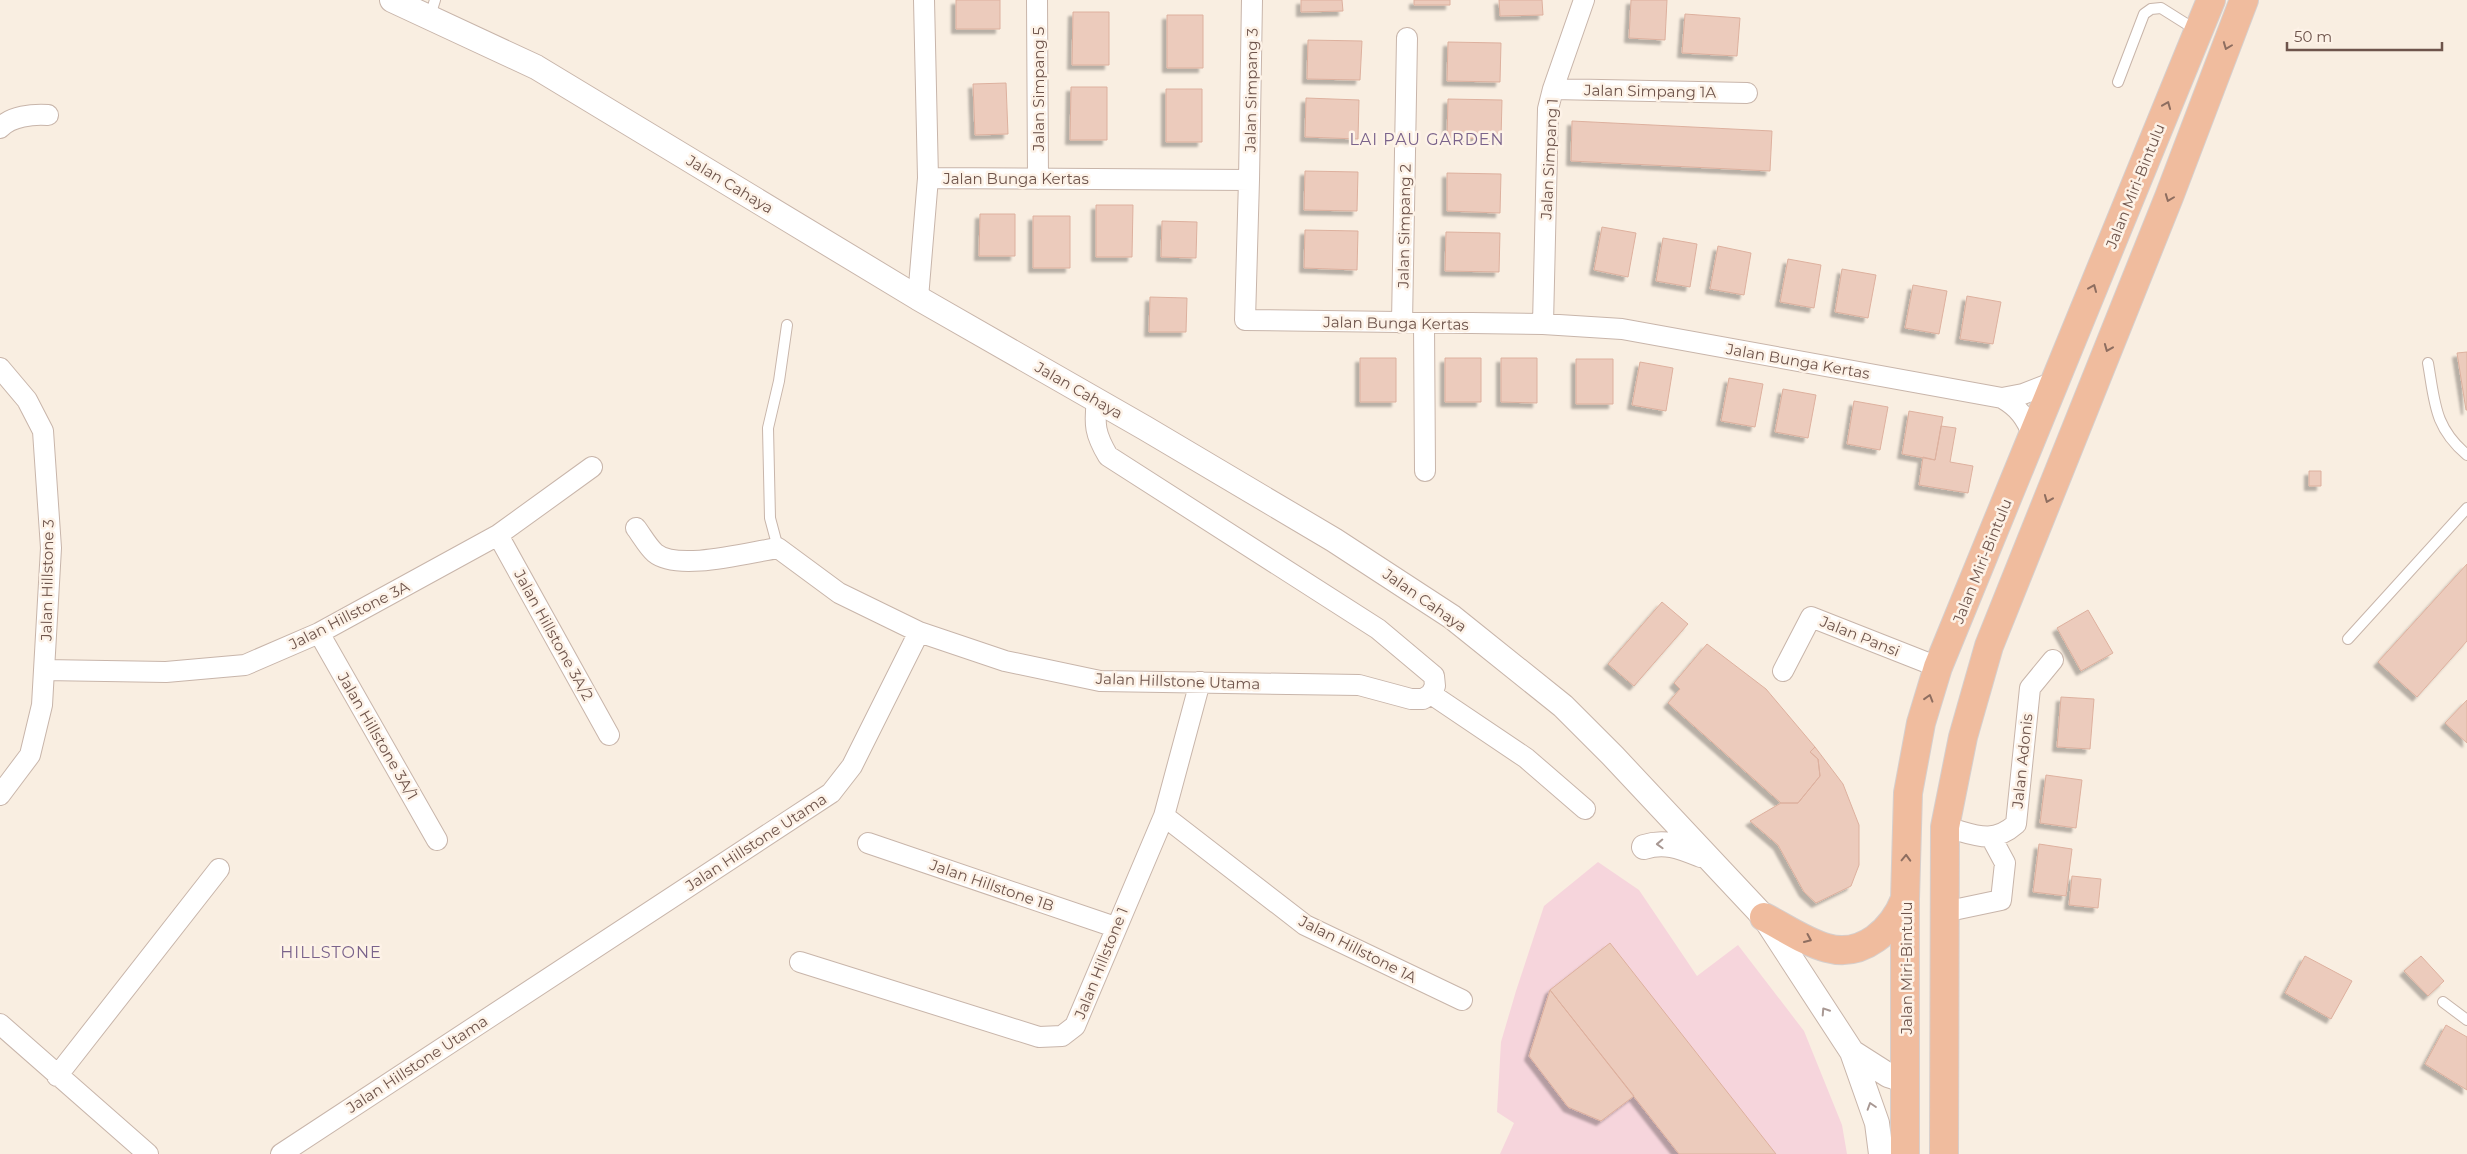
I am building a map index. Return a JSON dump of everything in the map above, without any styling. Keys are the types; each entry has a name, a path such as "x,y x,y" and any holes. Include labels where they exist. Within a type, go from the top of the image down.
{"highway":[{"name":"Jalan Miri-Bintulu","path":"1905,1154 1907,1081 1905,899 1908,793 1921,723 1938,667 2197,30 2211,0"},
{"path":"1944,1154 1945,827 1963,737 1989,646 2169,198 2244,0"},
{"path":"1764,917 1827,948 1849,949 1880,936 1895,920 1905,899"},
{"path":"1907,1081 1916,1076 1926,1062 1946,990"}],"street":[{"name":"Jalan Cahaya","path":"392,0 432,8 536,67 918,298 1097,400 1334,540 1452,617 1563,706 1613,756 1764,917 1852,1052"},
{"path":"918,298 928,178 924,0"},
{"name":"Jalan Simpang 5","path":"1037,0 1038,179"},
{"name":"Jalan Simpang 3","path":"1249,180 1252,0"},
{"name":"Jalan Simpang 1","path":"1544,324 1548,109 1553,89 1584,0"},
{"name":"Jalan Simpang 2","path":"1402,323 1407,38"},
{"name":"Jalan Simpang 1A","path":"1553,89 1747,93"},
{"path":"0,128 5,122 34,114 48,115"},
{"name":"Jalan Bunga Kertas","path":"928,178 1249,180 1245,320 1424,324 1544,324 1622,329 2002,398 2023,394 2054,382"},
{"path":"1424,324 1425,471"},
{"name":"Jalan Hillstone 3","path":"0,368 27,400 43,431 51,548 42,705 30,755 0,795"},
{"name":"Jalan Bunga Kertas","path":"2002,398 2024,414 2033,434"},
{"path":"1097,400 1094,422 1098,438 1108,456 1378,629 1434,676 1435,686 1431,694 1526,758 1585,809"},
{"name":"Jalan Hillstone 3A","path":"45,670 166,672 245,665 319,633 498,535 592,467"},
{"path":"636,528 656,554 673,560 692,561 778,548 838,593 919,632"},
{"name":"Jalan Hillstone 3A/2","path":"498,535 609,735"},
{"name":"Jalan Pansi","path":"1784,671 1811,617 1938,667"},
{"name":"Jalan Hillstone Utama","path":"281,1154 831,793 852,766 919,632 1005,661 1100,680 1360,685 1411,699 1423,699 1431,694"},
{"name":"Jalan Hillstone 3A/1","path":"319,633 437,840"},
{"name":"Jalan Adonis","path":"1990,837 2004,834 2016,824 2030,688 2053,660"},
{"name":"Jalan Hillstone 1","path":"800,962 1039,1037 1062,1036 1075,1026 1115,927 1164,816 1200,682"},
{"name":"Jalan Hillstone 1A","path":"1164,816 1305,925 1462,1000"},
{"path":"1944,912 2001,900 2005,863 1990,837 1945,827"},
{"path":"1644,846 1657,842 1670,844 1710,859"},
{"name":"Jalan Hillstone 1B","path":"868,843 1115,927"},
{"path":"57,1076 220,869"},
{"path":"0,1024 148,1154"},
{"path":"1852,1052 1888,1075 1907,1081"},
{"path":"1852,1052 1877,1123 1881,1154"}],"lane":[{"path":"2118,82 2144,14 2151,9 2161,8 2197,30"},
{"path":"778,548 770,518 768,428 779,381 787,325"},
{"path":"2428,363 2438,418 2452,442 2467,455"},
{"path":"2348,639 2467,508"},
{"path":"2443,1002 2467,1020"}],"shaded area":[{"path":"1598,862 1639,890 1697,976 1738,945 1804,1031 1842,1125 1847,1154 1500,1154 1514,1123 1497,1112 1501,1042 1544,906"}],"building":[{"path":"956,0 1000,0 1000,29 956,29"},
{"path":"1301,0 1342,0 1343,11 1301,12"},
{"path":"1414,0 1450,0 1450,5 1414,5"},
{"path":"1499,0 1542,0 1543,15 1500,16"},
{"path":"1631,0 1667,0 1665,40 1629,38"},
{"path":"1073,12 1109,12 1109,65 1072,65"},
{"path":"1685,14 1740,18 1737,56 1682,53"},
{"path":"1167,15 1203,15 1203,68 1167,68"},
{"path":"1308,40 1362,41 1360,80 1307,79"},
{"path":"1448,42 1501,43 1500,82 1447,81"},
{"path":"1006,83 1008,134 975,135 973,84"},
{"path":"1071,87 1107,87 1107,140 1070,140"},
{"path":"1166,89 1202,89 1202,142 1166,142"},
{"path":"1306,98 1359,100 1358,139 1305,137"},
{"path":"1448,99 1502,100 1501,139 1447,138"},
{"path":"1572,121 1772,131 1770,171 1571,161"},
{"path":"1305,171 1358,172 1357,211 1304,210"},
{"path":"1447,173 1501,174 1500,213 1447,211"},
{"path":"1096,205 1133,205 1132,257 1096,257"},
{"path":"980,214 1015,214 1015,256 979,256"},
{"path":"1033,216 1070,216 1070,268 1033,268"},
{"path":"1162,221 1197,222 1196,258 1161,257"},
{"path":"1602,227 1636,233 1628,277 1594,270"},
{"path":"1305,230 1358,231 1357,270 1304,268"},
{"path":"1446,232 1500,233 1499,272 1445,271"},
{"path":"1663,238 1697,244 1690,287 1656,281"},
{"path":"1718,246 1751,253 1744,295 1710,289"},
{"path":"1788,259 1821,265 1814,308 1780,302"},
{"path":"1842,269 1876,275 1868,318 1835,312"},
{"path":"1913,285 1947,291 1939,334 1905,328"},
{"path":"1967,296 2001,302 1993,344 1960,339"},
{"path":"1150,297 1187,298 1186,332 1149,332"},
{"path":"2467,352 2467,410 2466,410 2457,353"},
{"path":"1360,358 1396,358 1396,402 1360,402"},
{"path":"1445,358 1481,358 1481,402 1445,402"},
{"path":"1501,358 1537,358 1537,403 1501,402"},
{"path":"1576,359 1613,359 1613,404 1576,404"},
{"path":"1640,362 1673,368 1666,411 1632,405"},
{"path":"1729,378 1763,384 1755,427 1721,421"},
{"path":"1783,389 1816,395 1808,438 1775,432"},
{"path":"1854,401 1888,407 1880,450 1847,444"},
{"path":"1909,411 1943,417 1935,460 1902,454"},
{"path":"1941,426 1956,428 1950,462 1973,466 1968,493 1919,485 1923,457 1935,460"},
{"path":"2309,471 2321,471 2321,486 2309,486"},
{"path":"2467,564 2467,641 2417,697 2378,662"},
{"path":"1662,602 1688,624 1634,686 1608,664"},
{"path":"2088,610 2113,653 2081,671 2057,628"},
{"path":"1707,644 1766,689 1815,747 1810,752 1818,759 1820,776 1798,803 1781,803 1668,703 1680,689 1674,683"},
{"path":"2061,697 2094,699 2090,749 2057,747"},
{"path":"2467,700 2467,743 2445,723"},
{"path":"1815,747 1843,784 1859,825 1859,865 1851,886 1816,903 1804,892 1778,845 1750,821 1781,803 1798,803 1820,776 1818,759 1810,752"},
{"path":"2046,775 2082,780 2076,828 2040,823"},
{"path":"2039,844 2072,849 2066,896 2033,892"},
{"path":"2072,876 2101,879 2098,908 2069,905"},
{"path":"1610,943 1776,1154 1679,1154 1550,990"},
{"path":"2305,956 2352,981 2331,1019 2285,993"},
{"path":"2421,956 2444,981 2428,996 2404,971"},
{"path":"1550,990 1634,1096 1601,1121 1568,1107 1529,1056"},
{"path":"2446,1025 2467,1037 2467,1090 2425,1064"}],"district":[{"name":"LAI PAU GARDEN","path":"1427,139"},
{"name":"HILLSTONE","path":"331,952"}]}
